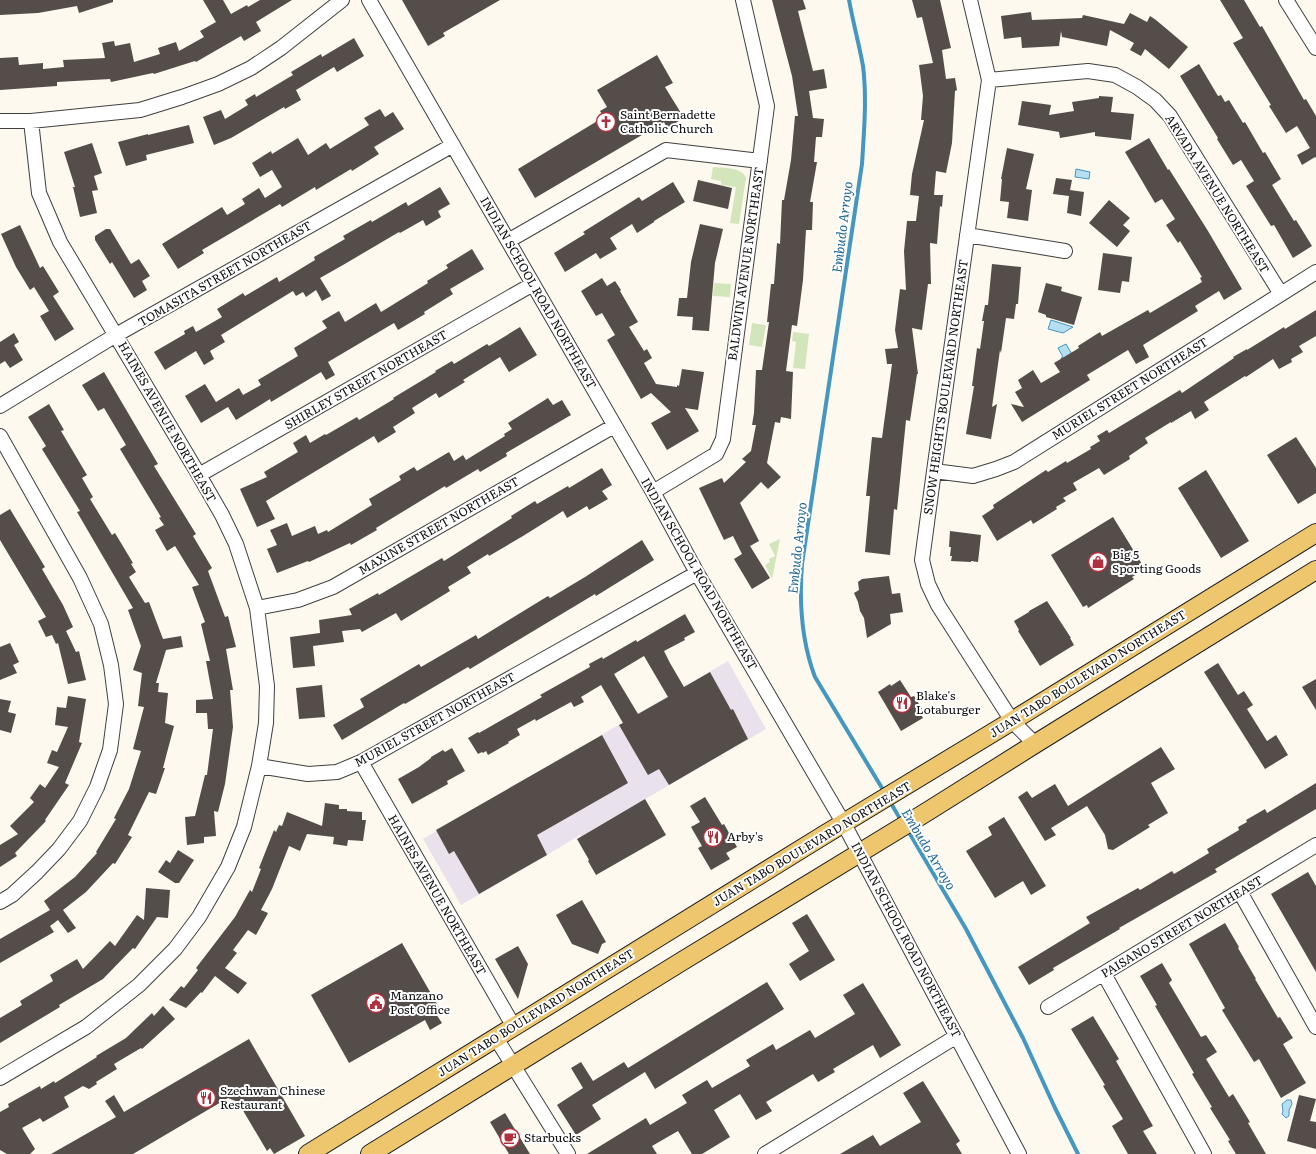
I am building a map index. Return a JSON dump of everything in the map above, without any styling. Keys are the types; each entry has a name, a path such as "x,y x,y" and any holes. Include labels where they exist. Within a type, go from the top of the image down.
{"main road":[{"name":"JUAN TABO BOULEVARD NORTHEAST","path":"308,1154 872,806 1012,722 1316,533"},
{"path":"370,1154 892,834 1316,570"}],"street":[{"path":"0,121 31,121 140,110 218,84 251,68 281,48 342,0"},
{"name":"INDIAN SCHOOL ROAD NORTHEAST","path":"369,0 653,492 697,572 844,824 1019,1154"},
{"name":"BALDWIN AVENUE NORTHEAST","path":"653,492 716,454 723,439 767,106 744,0"},
{"name":"SNOW HEIGHTS BOULEVARD NORTHEAST","path":"970,0 989,80 922,560 928,584 938,605 1012,722 1035,744"},
{"path":"1286,0 1316,48"},
{"name":"ARVADA AVENUE NORTHEAST","path":"989,80 1088,71 1115,76 1137,87 1155,100 1170,116 1281,294"},
{"name":"HAINES AVENUE NORTHEAST","path":"31,121 39,193 60,242 222,515 236,544 257,608 267,686 266,723 259,766"},
{"name":"TOMASITA STREET NORTHEAST","path":"0,406 116,335 453,145"},
{"path":"508,240 666,150 760,161"},
{"path":"967,235 1065,251"},
{"name":"MURIEL STREET NORTHEAST","path":"934,472 973,476 1014,462 1316,272"},
{"name":"SHIRLEY STREET NORTHEAST","path":"198,475 533,284"},
{"name":"MAXINE STREET NORTHEAST","path":"257,608 298,600 333,587 614,426"},
{"path":"0,436 80,578 101,624 111,665 116,704 110,750 98,787 80,821 59,849 37,872 12,895 0,902"},
{"name":"MURIEL STREET NORTHEAST","path":"259,766 308,774 337,772 361,762 697,572"},
{"name":"HAINES AVENUE NORTHEAST","path":"361,762 514,1027"},
{"path":"0,1078 86,1027 139,986 175,949 199,917 228,867 244,827 259,766"},
{"name":"PAISANO STREET NORTHEAST","path":"1048,1007 1316,846"},
{"path":"1240,892 1316,1027"},
{"path":"1104,974 1204,1154"},
{"path":"765,1154 957,1036"},
{"path":"496,1038 568,1154"}],"shaded area":[{"path":"728,661 766,729 461,905 423,839"}],"green space":[{"path":"713,167 737,170 744,174 746,178 739,224 730,223 736,187 721,185 721,181 711,179"},
{"path":"714,283 731,284 730,297 713,296"},
{"path":"752,323 766,325 762,347 749,345"},
{"path":"793,332 809,334 805,369 793,368 796,342 792,341"},
{"path":"780,539 772,579 765,565 770,562 769,559 775,556 769,544"}],"water":[{"path":"1076,169 1090,172 1089,179 1075,177"},
{"path":"1051,320 1073,327 1063,333 1048,329"},
{"path":"1066,344 1074,358 1064,363 1061,358 1063,357 1058,348"},
{"path":"1287,1100 1291,1100 1292,1104 1289,1110 1289,1116 1286,1118 1282,1114 1282,1104"}],"building":[{"path":"0,0 113,0 113,2 79,13 77,6 38,13 0,15"},
{"path":"203,0 223,0 231,14 260,0 292,0 256,22 261,31 244,41 241,36 196,62 195,61 154,74 111,82 110,79 57,82 57,86 0,90 0,58 18,57 19,65 43,63 43,69 64,67 63,60 105,58 102,43 114,41 115,46 130,43 134,62 160,54 158,48 176,42 179,51 204,37 200,31 216,22"},
{"path":"402,0 500,0 443,33 445,36 428,46"},
{"path":"772,0 803,0 806,9 798,11 813,71 824,69 827,88 809,91 813,118 824,119 822,137 816,137 814,162 817,162 810,202 813,202 812,230 806,230 803,280 797,326 792,325 786,371 793,372 791,419 781,417 780,423 775,422 767,463 781,477 768,489 761,482 740,503 759,541 750,546 770,578 752,589 734,559 742,554 733,536 724,540 699,488 722,478 724,483 746,462 742,459 751,451 756,425 752,425 756,370 762,370 769,322 767,322 771,284 774,284 777,243 780,244 782,200 784,200 791,160 795,116 798,116 792,76"},
{"path":"912,0 940,0 951,48 942,50 946,79 955,78 957,90 955,91 952,143 946,173 936,171 934,195 943,195 942,207 940,206 937,244 930,243 931,284 928,284 922,330 912,328 918,374 910,421 906,420 897,510 894,509 890,555 865,552 870,496 866,496 872,437 882,438 892,364 887,364 885,349 898,348 895,330 900,289 906,290 904,251 907,221 916,221 919,196 910,195 912,174 924,120 921,120 923,96 919,65 933,63 922,17 917,18"},
{"path":"1220,0 1244,0 1260,27 1262,26 1304,100 1306,99 1316,116 1316,158 1315,157 1302,165 1297,155 1310,148 1297,126 1286,133 1269,106 1271,105 1233,43 1243,38"},
{"path":"1031,12 1032,20 1082,18 1083,15 1124,24 1130,13 1147,22 1150,16 1188,47 1169,69 1145,49 1141,56 1130,50 1134,43 1110,30 1107,46 1062,37 1061,31 1059,46 1022,48 1021,37 1004,39 1001,16"},
{"path":"354,38 364,56 337,72 334,67 296,90 301,100 285,109 284,107 231,138 214,145 203,117 221,110 225,119 248,105 245,100 255,94 256,97 293,75 291,72 321,54 322,57"},
{"path":"657,55 673,83 665,87 684,118 667,128 664,122 535,198 518,169 604,117 600,111 607,107 597,90"},
{"path":"1199,64 1218,96 1221,95 1225,102 1229,100 1243,123 1245,122 1263,153 1265,152 1281,179 1272,185 1294,221 1296,220 1312,246 1293,258 1274,225 1271,226 1246,186 1254,181 1241,160 1233,165 1180,76"},
{"path":"1099,96 1113,97 1111,112 1134,114 1131,140 1095,136 1095,132 1060,138 1059,132 1018,125 1022,101 1051,105 1049,115 1074,111 1072,102 1099,98"},
{"path":"380,109 385,117 393,112 404,129 374,147 379,154 352,171 351,169 316,190 315,187 282,207 280,204 202,250 204,253 178,269 162,244 222,207 227,215 245,204 242,199 259,188 265,198 282,187 272,170 260,177 252,163 271,151 272,154 298,138 308,155 326,143 330,149 369,125 364,118"},
{"path":"189,125 194,143 146,155 147,160 126,166 118,142"},
{"path":"1149,138 1208,231 1242,289 1224,300 1219,291 1195,306 1198,311 1143,345 1149,357 1136,364 1128,350 1087,375 1090,380 1022,422 1011,404 1024,407 1015,392 1022,388 1018,380 1033,370 1041,383 1060,372 1054,363 1079,348 1078,346 1100,332 1102,336 1148,310 1150,313 1202,282 1200,278 1202,277 1180,241 1178,243 1166,225 1175,219 1162,199 1155,203 1125,152"},
{"path":"92,143 102,173 94,176 98,190 92,191 97,213 80,217 73,187 75,187 64,152"},
{"path":"1007,148 1034,154 1026,189 1032,190 1028,221 1007,218 1009,202 1000,201 1001,179"},
{"path":"1056,178 1072,180 1070,190 1084,192 1081,216 1067,213 1069,196 1053,194"},
{"path":"698,180 732,188 728,209 693,201"},
{"path":"673,182 685,202 637,233 632,224 610,238 617,249 600,259 596,253 565,272 554,253 585,234 583,232 639,197 642,201"},
{"path":"440,187 450,204 438,211 441,217 426,226 423,220 400,233 399,232 320,278 331,296 322,301 316,290 306,297 303,292 296,296 293,291 221,335 225,342 210,351 214,359 204,365 196,351 165,370 154,352 185,334 184,331 193,326 196,332 222,317 217,309 243,293 245,296 277,277 279,282 315,260 314,257 345,239 343,236 371,220 372,222 406,202 408,206"},
{"path":"1109,200 1130,218 1123,225 1130,231 1117,247 1089,223"},
{"path":"700,224 723,229 715,263 709,331 692,330 693,317 677,316 679,298 687,298 691,262"},
{"path":"20,225 40,268 43,266 59,292 53,296 74,329 55,341 40,316 49,311 34,287 30,290 16,267 1,234"},
{"path":"106,229 110,229 131,264 139,259 150,276 142,281 147,290 134,298 112,262 110,264 95,240 95,236"},
{"path":"472,249 484,269 450,289 453,294 424,312 425,314 398,330 394,323 328,362 335,375 326,380 321,372 271,402 270,399 236,420 228,407 201,423 185,396 205,384 216,402 239,388 243,395 261,385 258,380 298,356 294,348 327,328 322,321 339,311 345,322 376,303 381,312 428,283 427,281 448,268 446,265"},
{"path":"1103,253 1132,257 1129,282 1122,281 1120,293 1098,290"},
{"path":"992,264 1021,267 1018,304 1016,304 1014,319 1006,318 1001,353 1000,350 992,407 997,404 991,439 966,434 974,386 972,386 977,348 980,349 984,321 982,321 985,305 988,305"},
{"path":"602,278 607,286 615,281 638,322 629,327 644,351 647,349 652,358 644,363 656,384 679,386 682,369 704,372 698,410 685,408 699,431 667,450 651,423 671,412 651,393 641,399 607,340 615,335 602,313 596,316 581,291"},
{"path":"1046,283 1062,287 1061,291 1082,297 1074,325 1046,317 1046,315 1038,312"},
{"path":"1316,310 1316,336 1299,346 1303,352 1291,359 1292,362 1279,369 1273,359 1204,402 1209,410 1195,419 1191,411 1145,438 1148,443 1129,456 1130,459 1104,475 1099,468 1073,483 1077,490 1063,498 1066,501 1056,507 1057,509 1033,524 1031,520 997,541 982,516 994,508 993,505 1046,470 1048,472 1066,461 1067,463 1091,449 1090,447 1100,441 1097,436 1107,430 1109,433 1180,390 1182,393 1234,358 1233,357 1284,327 1285,329"},
{"path":"520,327 537,355 509,372 500,357 463,380 465,382 439,398 436,393 412,408 415,413 393,427 396,432 378,443 374,436 266,501 275,519 257,527 240,489 267,477 264,472 298,452 293,443 306,435 310,443 357,417 359,420 452,361 454,364 487,344 489,346"},
{"path":"14,333 19,342 14,345 23,360 10,368 5,361 0,364 0,342"},
{"path":"104,372 158,464 154,466 196,534 193,536 212,568 208,571 225,617 228,616 236,647 226,649 233,690 230,690 233,727 225,784 218,812 214,811 216,836 204,837 204,843 187,845 185,817 195,816 205,775 207,775 213,729 208,729 207,713 196,713 196,700 213,699 206,661 210,661 201,624 205,622 192,587 199,585 175,546 167,551 155,530 164,525 159,518 161,517 120,449 126,445 104,408 98,411 82,385"},
{"path":"548,398 553,405 562,400 571,415 506,453 507,456 480,472 478,469 446,488 445,486 351,545 350,543 309,562 308,561 277,573 267,549 277,545 270,530 287,523 292,536 315,526 318,534 327,530 328,532 372,505 369,499 401,480 399,476 414,467 417,471 449,452 454,461 463,455 466,460 505,436 504,434 512,429 508,423"},
{"path":"49,404 64,430 61,431 87,475 82,478 93,497 90,499 112,535 115,533 133,563 131,564 136,572 129,577 145,603 149,602 163,639 181,636 183,647 166,650 156,683 159,683 158,692 168,693 165,723 174,726 163,768 165,768 156,794 149,792 128,835 132,837 115,864 113,863 86,892 63,910 76,928 68,933 58,920 50,926 54,932 0,963 0,939 50,910 44,901 75,877 97,853 96,852 116,819 114,818 129,789 141,751 133,749 144,707 138,706 142,673 133,670 141,646 128,610 133,608 77,512 80,511 42,449 46,446 28,417"},
{"path":"1296,437 1316,468 1316,493 1298,504 1267,455"},
{"path":"602,468 612,485 602,491 608,499 589,510 587,506 567,518 563,511 489,556 488,554 467,567 471,573 448,587 450,591 401,621 396,613 362,632 360,629 342,631 344,642 313,646 315,666 293,668 290,637 320,633 319,620 352,615 349,609 378,593 379,595 442,558 444,561 512,518 511,516 535,501 537,504 568,486 569,488"},
{"path":"1206,470 1249,541 1221,558 1178,488"},
{"path":"10,509 45,567 42,569 63,605 73,627 66,631 76,652 79,651 86,680 68,684 58,643 56,644 52,635 46,637 38,621 46,617 0,540 0,515"},
{"name":"Big 5 Sporting Goods","path":"1113,517 1145,569 1132,577 1134,579 1088,608 1087,605 1083,607 1051,555"},
{"path":"950,531 981,535 978,562 951,561 951,547 949,547"},
{"path":"642,540 654,560 596,596 595,594 470,669 468,667 342,740 333,725 364,707 360,699 419,664 421,667 476,635 478,639 548,596 550,598 585,577"},
{"path":"889,576 892,594 900,593 903,612 890,614 891,624 867,638 864,618 854,593 859,590 858,582 862,579"},
{"path":"1047,601 1074,645 1040,666 1018,631 1019,630 1014,621"},
{"path":"685,614 695,632 684,638 685,640 664,651 670,663 684,687 710,672 731,710 733,709 748,739 669,785 659,769 648,775 619,725 623,723 601,685 581,697 584,702 574,707 571,702 536,721 535,719 517,729 520,735 508,742 509,743 488,755 486,751 478,754 468,738 542,697 540,695 590,667 589,664 602,657 603,659 636,640 637,642","holes":["644,656 668,697 638,714 614,674"]},
{"path":"10,643 19,662 13,665 17,673 0,680 0,647"},
{"path":"1218,663 1238,695 1244,691 1253,705 1247,709 1267,741 1276,735 1288,755 1265,769 1204,672"},
{"path":"1316,679 1316,710 1302,687"},
{"name":"Blake's Lotaburger","path":"900,680 911,697 914,696 922,709 919,711 923,718 901,731 878,692 890,684 891,686"},
{"path":"322,685 325,717 299,719 296,688"},
{"path":"68,696 86,699 79,742 82,743 65,783 69,785 45,820 46,821 15,853 17,856 0,867 0,845 18,834 10,826 34,802 30,798 40,784 45,788 59,767 47,763 52,750 57,752 68,727 55,725 57,707 66,708"},
{"path":"0,699 11,701 8,712 16,714 11,733 0,730"},
{"path":"602,735 628,783 537,835 547,855 479,894 454,851 449,854 436,830"},
{"path":"1161,747 1175,769 1151,783 1168,813 1148,825 1150,827 1113,850 1108,849 1105,835 1087,806 1051,828 1056,835 1045,841 1018,797 1027,791 1032,798 1055,784 1068,806"},
{"path":"452,748 465,771 447,781 448,784 412,804 398,779 419,767 431,757 443,750 445,752"},
{"path":"1316,783 1316,809 1215,869 1217,872 1119,928 1120,929 1053,968 1054,970 1029,985 1018,967 1090,923 1086,917 1138,888 1140,890 1172,871 1174,874 1209,853 1207,849 1239,830 1238,827 1247,822 1246,820 1265,809 1267,813"},
{"name":"Arby's","path":"705,797 722,825 724,824 737,847 726,853 730,859 711,870 698,848 702,846 691,827 700,822 690,806"},
{"path":"645,799 666,835 596,875 577,839"},
{"path":"325,803 339,805 339,809 347,809 347,811 362,812 362,820 366,820 363,841 348,840 347,846 333,844 334,837 307,834 300,851 289,846 272,889 261,910 268,913 256,935 248,930 233,950 237,953 225,968 247,983 238,994 215,976 202,993 201,992 186,1008 169,1000 181,986 184,988 198,970 196,968 235,917 250,890 252,892 261,869 259,868 274,830 276,832 279,825 282,826 287,812 322,826"},
{"path":"1004,817 1046,886 1031,895 1023,881 995,898 966,851 992,835 988,827"},
{"path":"178,850 194,860 179,883 175,883 158,872 166,860 170,863"},
{"path":"1308,872 1316,886 1316,972 1271,894"},
{"path":"146,888 170,890 168,918 157,917 135,949 133,948 103,979 0,1043 0,1018 22,1005 20,1001 53,981 50,975 77,959 83,969 110,941 115,946 137,915 144,920"},
{"path":"582,900 606,942 602,944 598,954 572,944 556,915"},
{"path":"807,914 835,960 800,981 789,964 809,951 792,923"},
{"path":"1225,923 1278,1018 1280,1017 1293,1038 1283,1044 1306,1083 1281,1098 1259,1059 1254,1062 1222,1010 1225,1008 1189,944"},
{"name":"Manzano Post Office","path":"402,943 441,1011 436,1014 442,1023 430,1030 425,1020 349,1063 311,995"},
{"path":"518,946 528,964 518,999 495,959"},
{"path":"1162,963 1172,980 1169,983 1201,1037 1206,1035 1217,1052 1206,1059 1229,1097 1233,1094 1250,1122 1248,1123 1266,1154 1236,1154 1228,1141 1230,1140 1210,1108 1212,1107 1192,1074 1194,1073 1155,1006 1157,1005 1140,976"},
{"path":"767,982 784,1009 655,1089 645,1072 592,1105 601,1119 576,1135 557,1105 583,1088 571,1068 581,1062 593,1081 624,1062 628,1068"},
{"path":"863,983 901,1045 880,1058 873,1045 833,1069 835,1072 818,1082 813,1074 766,1102 772,1111 756,1120 740,1094 714,1110 730,1137 702,1154 692,1154 678,1131 652,1146 657,1154 587,1154 646,1118 650,1125 687,1103 682,1095 707,1080 712,1088 750,1066 746,1060 773,1044 776,1050 810,1030 815,1038 855,1014 843,995"},
{"path":"163,1006 175,1019 142,1049 141,1048 114,1064 117,1069 96,1082 97,1084 89,1089 83,1086 64,1097 69,1107 43,1122 40,1118 22,1128 35,1149 30,1154 7,1154 0,1150 0,1112 9,1107 8,1104 40,1086 41,1089 54,1081 55,1083 97,1057 96,1056 126,1038 152,1013 154,1016"},
{"path":"1093,1016 1119,1059 1116,1061 1153,1126 1143,1131 1157,1154 1128,1154 1112,1126 1123,1119 1103,1086 1105,1085 1071,1029"},
{"path":"249,1039 305,1136 274,1154 270,1148 267,1151 238,1102 228,1098 133,1154 51,1154 116,1117 105,1101 114,1095 124,1112"},
{"path":"923,1081 960,1141 956,1144 962,1154 840,1154 873,1135 880,1146 921,1122 903,1093"},
{"path":"1299,1095 1316,1099 1310,1121 1316,1122 1316,1149 1287,1141"},
{"name":"Starbucks","path":"505,1113 530,1154 509,1154 490,1122"}],"waterway":[{"name":"Embudo Arroyo","path":"849,0 863,66 865,90 862,164 802,564 801,607 804,635 810,663 815,677 885,793"},
{"name":"Embudo Arroyo","path":"889,800 902,822"},
{"name":"Embudo Arroyo","path":"907,829 966,929 1023,1038 1078,1154"}],"place":[{"name":"Saint Bernadette Catholic Church","path":"606,122"},
{"name":"Big 5 Sporting Goods","path":"1098,562"},
{"name":"Blake's Lotaburger","path":"902,703"},
{"name":"Arby's","path":"713,837"},
{"name":"Manzano Post Office","path":"376,1003"},
{"name":"Szechwan Chinese Restaurant","path":"206,1098"},
{"name":"Starbucks","path":"510,1138"}]}
